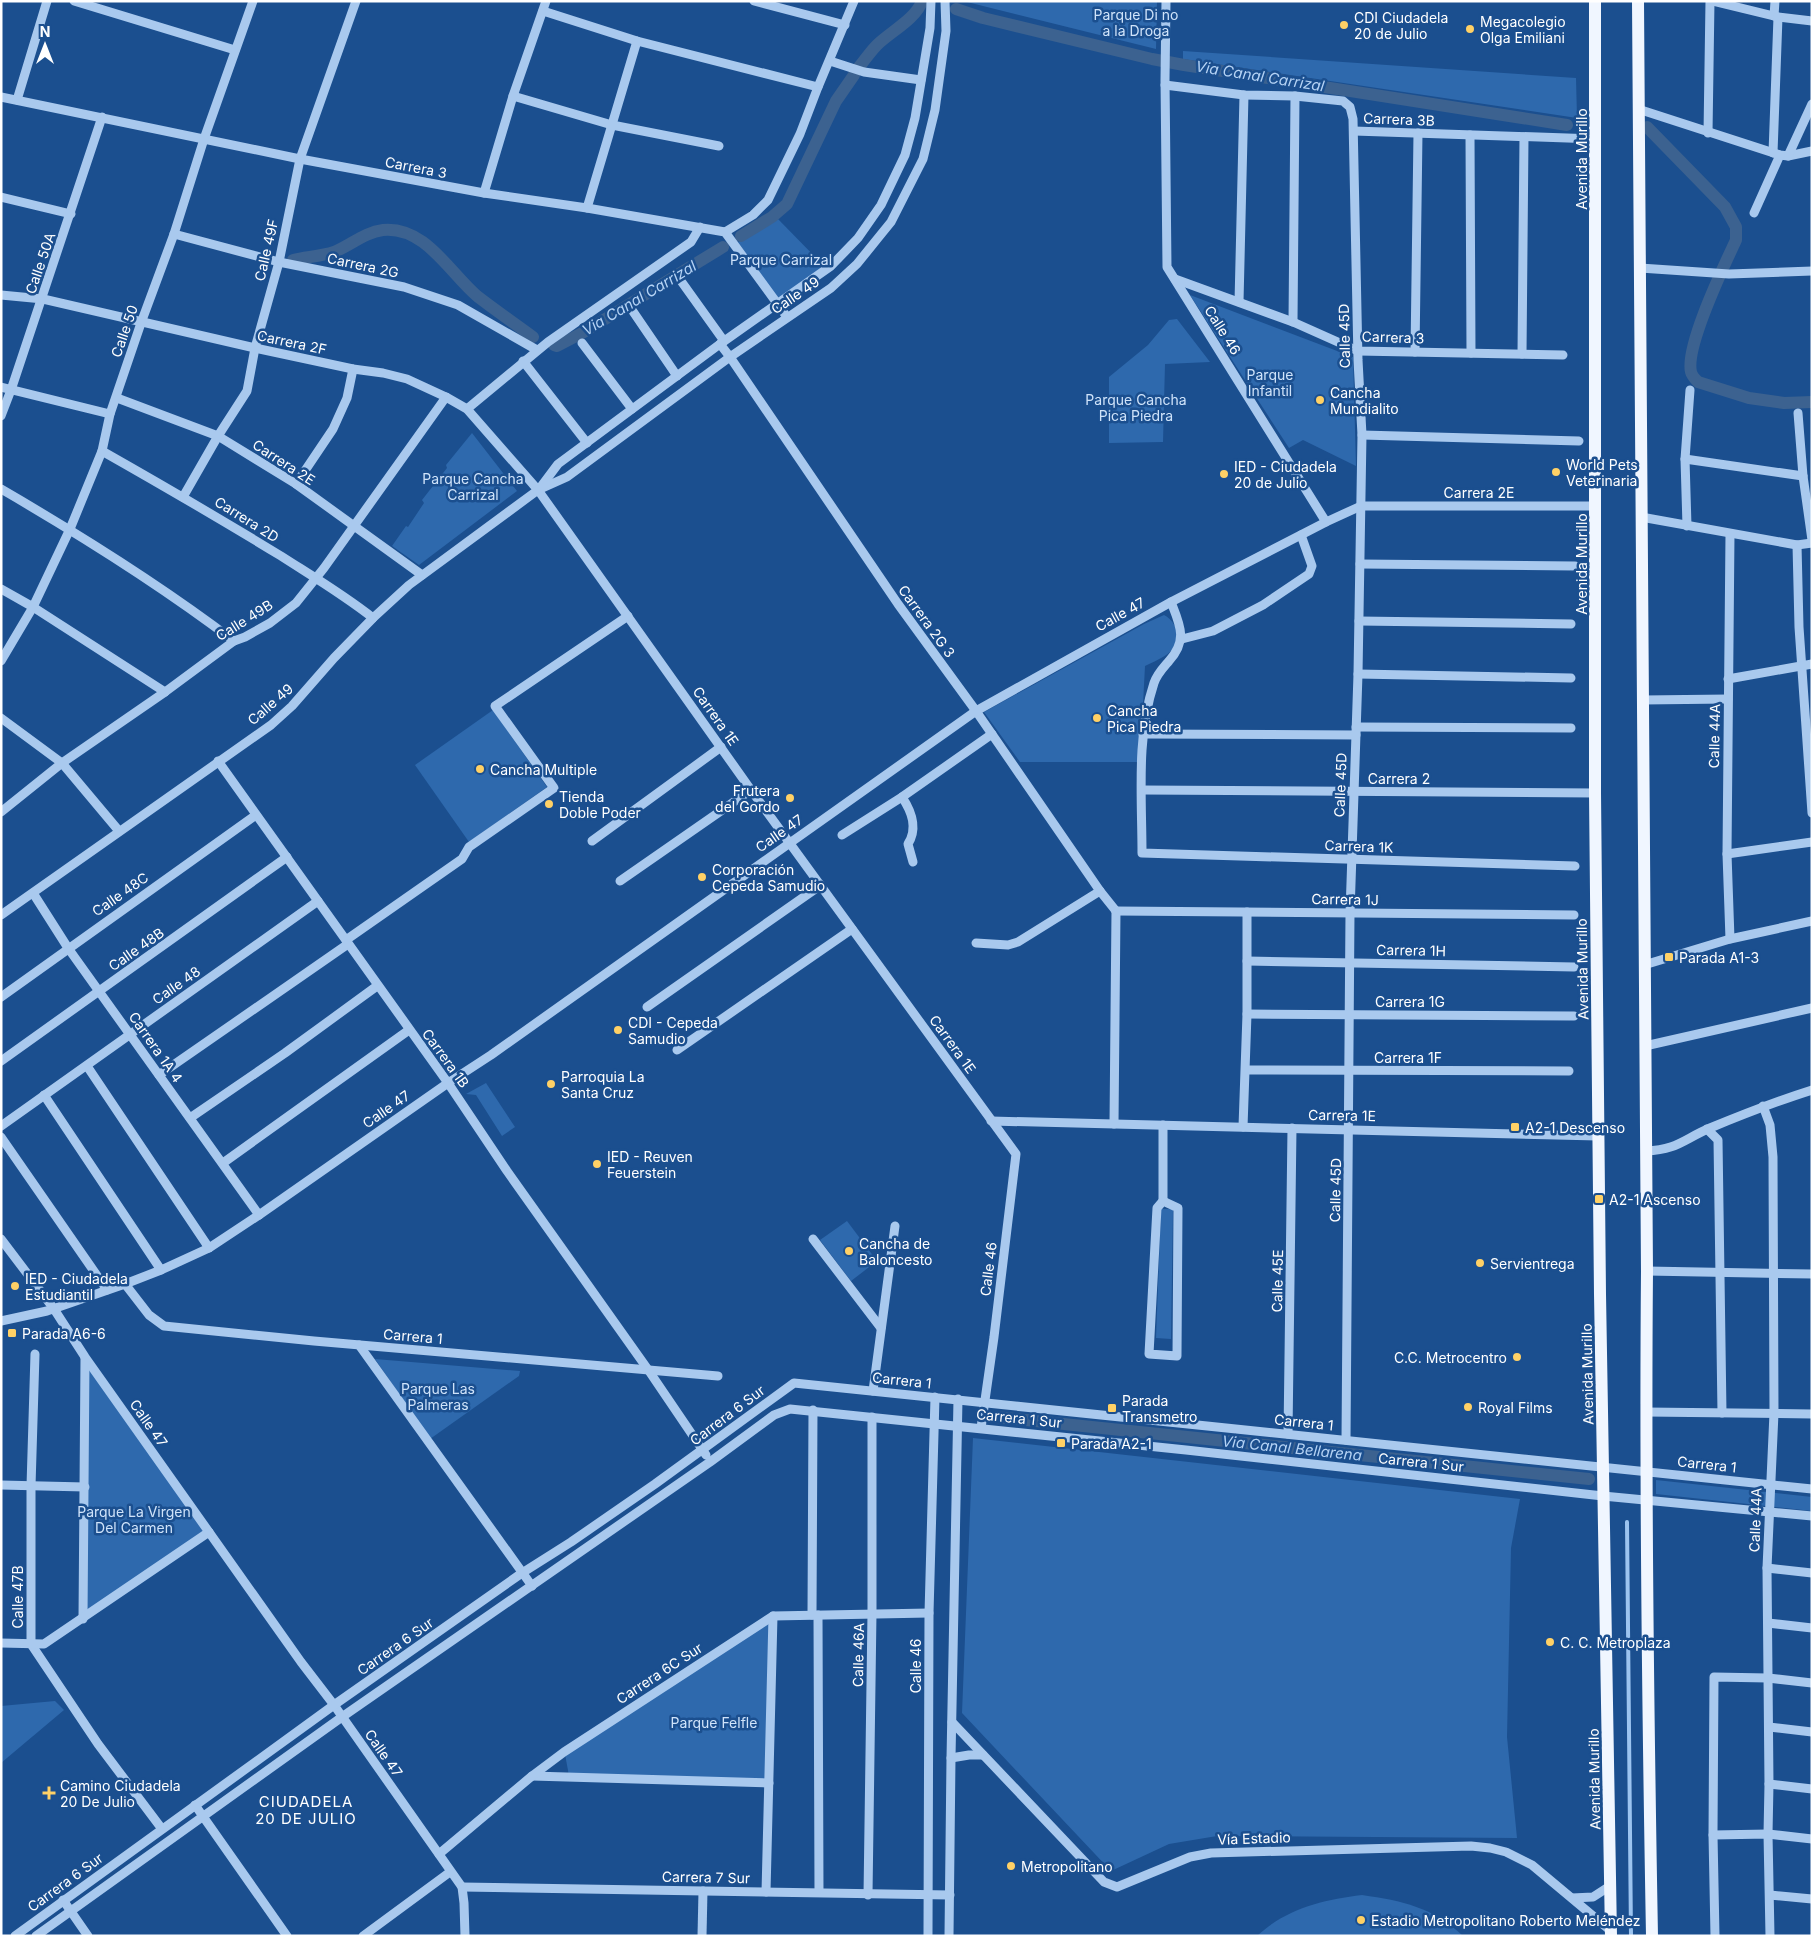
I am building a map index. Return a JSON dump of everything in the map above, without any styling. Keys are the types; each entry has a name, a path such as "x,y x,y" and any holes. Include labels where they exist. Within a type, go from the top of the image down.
{"main road":[{"name":"Avenida Murillo","path":"1595,1 1595,793 1603,1496 1611,1934"},
{"path":"1638,1 1647,1271 1647,1677 1652,1936"}],"street":[{"path":"17,100 48,1"},
{"path":"74,1 235,50"},
{"name":"Calle 50","path":"1,662 33,607 70,529 102,451 110,414 174,234 235,50 254,1"},
{"name":"Calle 49F","path":"184,496 218,436 247,391 255,348 279,262 300,159 356,1"},
{"path":"484,193 513,96 546,1"},
{"path":"754,1 845,25"},
{"path":"787,317 725,232 753,215 768,200 800,134 854,1"},
{"name":"Calle 46","path":"1166,1 1167,267 1326,522"},
{"path":"1708,133 1711,1 1776,17 1812,21"},
{"path":"1775,1 1780,155"},
{"path":"932,6 945,6"},
{"name":"Calle 49","path":"538,490 558,464 722,342 830,266 858,238 881,205 905,155 915,118 932,6"},
{"name":"Calle 49","path":"1,915 271,724 292,706 334,658 373,618 422,575 538,490 567,477 730,356 830,288 857,264 891,222 923,159 935,110 946,31 945,6"},
{"path":"543,11 637,41 818,87"},
{"path":"587,208 637,41"},
{"path":"830,61 864,72 921,80"},
{"name":"Carrera 3B","path":"1165,85 1244,94 1295,96 1343,101 1350,107 1354,131 1596,140"},
{"path":"1239,302 1244,94"},
{"path":"513,96 612,124 719,146"},
{"path":"1293,322 1295,96"},
{"name":"Carrera 3","path":"1,97 300,159 484,193 587,208 725,232"},
{"path":"1754,213 1780,155 1812,104"},
{"path":"1638,109 1780,155 1812,151"},
{"name":"Calle 50A","path":"1,416 12,390 102,118"},
{"name":"Calle 45D","path":"1346,1440 1350,1129 1350,913 1358,674 1362,435 1358,351 1354,131"},
{"path":"1416,352 1418,133"},
{"path":"1470,135 1471,353"},
{"path":"1522,354 1524,137"},
{"path":"1,198 71,214"},
{"path":"467,409 537,350 691,242 700,228"},
{"name":"Carrera 2G","path":"174,234 279,262 404,288 458,305 537,350"},
{"path":"1640,268 1712,274 1812,271"},
{"name":"Carrera 3","path":"1175,279 1293,322 1358,351 1563,355"},
{"name":"Carrera 2G 3","path":"681,281 898,604 976,711 1100,891 1116,911"},
{"name":"Carrera 2F","path":"1,295 42,299 353,370 384,373 407,379 467,409 538,490"},
{"path":"632,310 677,376"},
{"path":"582,344 632,409"},
{"path":"523,361 587,443"},
{"path":"296,484 333,429 347,398 353,370"},
{"path":"1,387 110,414"},
{"path":"1687,526 1685,460 1690,390"},
{"name":"Calle 49B","path":"1,812 62,763 165,692 234,640 245,637 270,623 296,603 354,527 446,397"},
{"name":"Carrera 2E","path":"117,398 218,436 296,484 422,575"},
{"path":"1641,517 1797,545 1812,541 1803,476 1798,413"},
{"path":"1362,435 1579,440"},
{"name":"Carrera 2D","path":"102,451 184,496 352,601 373,618"},
{"path":"1685,460 1803,476"},
{"path":"1,489 70,529 182,602 234,640"},
{"name":"Carrera 1E","path":"538,490 991,1121 1598,1136"},
{"name":"Carrera 2E","path":"1361,506 1596,506"},
{"name":"Calle 47","path":"462,1887 85,1357 54,1309 161,1270 208,1248 491,1055 976,711 1171,602 1326,522 1361,506"},
{"name":"Calle 44A","path":"1730,534 1727,854 1730,939"},
{"path":"1182,639 1213,631 1263,605 1309,574 1312,566 1301,535"},
{"path":"1797,545 1802,666 1812,813"},
{"path":"1360,564 1575,566"},
{"path":"1,589 33,607 165,692"},
{"path":"1142,790 1143,734 1149,698 1156,676 1173,657 1182,639 1180,626 1171,602"},
{"path":"159,1075 462,859 469,847 554,788 494,706 628,616"},
{"path":"1358,621 1572,624"},
{"path":"1728,679 1812,664"},
{"path":"1358,674 1571,678"},
{"path":"1643,700 1728,699"},
{"path":"1,718 62,763 119,831"},
{"path":"1143,734 1571,728"},
{"path":"842,835 902,797 992,734"},
{"path":"592,841 721,747"},
{"name":"Carrera 1B","path":"218,761 448,1083 531,1206 649,1371 710,1462"},
{"path":"620,881 752,790"},
{"name":"Carrera 2","path":"1142,790 1595,793"},
{"name":"Carrera 1K","path":"1142,790 1142,853 1575,866"},
{"path":"902,797 911,811 913,836 908,844 914,862"},
{"name":"Calle 48C","path":"1,997 256,815"},
{"path":"1727,854 1812,842"},
{"name":"Calle 48B","path":"1,1061 100,990 120,978 287,857"},
{"path":"647,1007 821,885"},
{"path":"976,943 1008,945 1018,942 1100,891"},
{"name":"Carrera 1A 4","path":"33,893 68,948 100,990 259,1215"},
{"name":"Calle 48","path":"1,1126 318,901"},
{"path":"1114,1124 1116,911"},
{"name":"Carrera 1J","path":"1116,911 1574,915"},
{"path":"1243,1127 1246,1070 1247,912"},
{"path":"1644,965 1730,939 1812,922"},
{"path":"677,1050 852,928"},
{"name":"Carrera 1H","path":"1247,961 1574,967"},
{"path":"190,1118 285,1053 377,986"},
{"path":"1645,1046 1812,1008"},
{"name":"Carrera 1G","path":"1247,1014 1574,1016"},
{"path":"223,1163 409,1030"},
{"path":"87,1066 208,1248"},
{"name":"Carrera 1F","path":"1246,1070 1570,1071"},
{"path":"1646,1151 1668,1149 1679,1145 1707,1129 1763,1106 1812,1090"},
{"path":"44,1096 161,1270"},
{"name":"Calle 44A","path":"1763,1106 1770,1125 1773,1157 1774,1274 1774,1413 1767,1568 1770,1936"},
{"name":"Calle 46","path":"981,1428 1016,1154 991,1121"},
{"path":"1163,1201 1178,1208 1177,1356 1149,1354 1156,1208 1163,1201 1164,1125"},
{"name":"Calle 45E","path":"1288,1434 1292,1128"},
{"path":"1707,1129 1718,1140 1722,1413"},
{"path":"1,1137 107,1290"},
{"path":"873,1391 895,1226"},
{"path":"1,1239 54,1309 1,1322"},
{"path":"813,1239 882,1328"},
{"path":"1647,1271 1812,1274"},
{"name":"Carrera 1","path":"125,1284 149,1315 164,1326 718,1376"},
{"path":"359,1345 532,1586"},
{"name":"Calle 47B","path":"35,1354 31,1486 31,1644 98,1744 162,1829"},
{"path":"83,1619 85,1357"},
{"name":"Carrera 1","path":"794,1383 1812,1489"},
{"name":"Carrera 6 Sur","path":"15,1936 334,1705 522,1573 571,1542 703,1450 794,1383"},
{"name":"Calle 46","path":"928,1936 929,1613 935,1397"},
{"path":"949,1936 950,1758 958,1399"},
{"name":"Carrera 6 Sur","path":"36,1936 342,1717 710,1462 774,1415 790,1409"},
{"name":"Carrera 1 Sur","path":"790,1409 957,1425 1603,1496 1812,1516"},
{"path":"813,1410 819,1892"},
{"path":"1646,1412 1812,1414"},
{"name":"Calle 46A","path":"868,1895 872,1613 872,1416"},
{"path":"1,1484 85,1487"},
{"path":"1,1643 44,1644 209,1532"},
{"path":"1767,1568 1812,1573"},
{"path":"766,1892 773,1616 929,1613"},
{"name":"Carrera 6C Sur","path":"439,1854 532,1776 564,1752 773,1616"},
{"path":"1768,1623 1812,1628"},
{"path":"1715,1936 1713,1835 1714,1677 1768,1678 1812,1683"},
{"name":"Vía Estadio","path":"952,1722 1104,1882 1117,1887 1190,1857 1211,1853 1471,1846 1490,1848 1520,1858 1532,1865 1611,1934"},
{"path":"1768,1727 1812,1732"},
{"path":"950,1758 983,1755"},
{"path":"532,1776 769,1783"},
{"path":"1769,1784 1812,1789"},
{"path":"195,1805 287,1936"},
{"path":"1713,1835 1768,1834 1812,1838"},
{"path":"362,1936 450,1872"},
{"path":"1572,1898 1593,1897 1610,1886"},
{"path":"462,1887 465,1936"},
{"name":"Carrera 7 Sur","path":"462,1887 950,1895"},
{"path":"702,1936 703,1891"},
{"path":"1770,1896 1812,1899"},
{"path":"63,1900 88,1936"}],"green space":[{"name":"Parque Di no a la Droga","path":"963,1 1157,1 1156,49"},
{"path":"1183,51 1576,78 1577,118 1183,59"},
{"name":"Parque Carrizal","path":"777,218 824,266 777,300 738,242"},
{"name":"Parque Infantil","path":"1190,295 1353,357 1356,466 1303,440 1289,448"},
{"name":"Parque Cancha Pica Piedra","path":"1177,319 1210,362 1165,364 1163,442 1109,443 1109,377 1148,345 1169,320"},
{"name":"Parque Cancha Carrizal","path":"472,433 517,491 419,565 392,546 424,503 422,500 447,468 446,465"},
{"path":"1164,615 1173,622 1178,638 1177,643 1170,652 1145,666 1140,762 1020,762 984,712 1144,624"},
{"path":"493,710 547,787 469,842 415,765"},
{"path":"486,1083 515,1127 502,1136 476,1095 466,1094"},
{"path":"1161,1209 1173,1209 1171,1339 1156,1338"},
{"name":"Cancha de Baloncesto","path":"847,1221 877,1261 851,1281 820,1240"},
{"name":"Parque La Virgen Del Carmen","path":"86,1358 205,1532 83,1616"},
{"name":"Parque Las Palmeras","path":"375,1359 520,1371 519,1376 430,1439"},
{"path":"973,1438 1520,1499 1511,1548 1507,1737 1517,1838 1217,1836 1169,1844 1111,1871 962,1713"},
{"path":"1656,1480 1812,1497 1812,1511 1656,1494"},
{"name":"Parque Felfle","path":"771,1619 768,1779 569,1776 565,1754"},
{"path":"55,1701 64,1710 1,1763 1,1706"},
{"name":"Estadio Metropolitano Roberto Meléndez","path":"1362,1895 1416,1907 1440,1918 1463,1936 1257,1936 1281,1918 1293,1912 1320,1903"}],"waterway":[{"name":"Via Canal Carrizal","path":"859,67 882,40 914,14 922,1"},
{"name":"Via Canal Carrizal","path":"956,9 983,18 1152,59 1567,125"},
{"name":"Via Canal Carrizal","path":"741,236 772,217 787,204 836,101 854,75"},
{"path":"1647,127 1725,207 1736,227 1736,240 1699,326 1691,360 1693,376 1698,382 1749,398 1784,403 1812,402"},
{"name":"Via Canal Carrizal","path":"293,260 334,252 376,231 398,231 411,235 435,252 477,296 533,337"},
{"name":"Via Canal Carrizal","path":"554,345 557,346 584,332 723,247"},
{"name":"Via Canal Bellarena","path":"996,1417 1589,1479"},
{"path":"1627,1522 1631,1936"}],"place":[{"name":"CDI Ciudadela 20 de Julio","path":"1344,25"},
{"name":"Megacolegio Olga Emiliani","path":"1470,29"},
{"name":"Cancha Mundialito","path":"1320,400"},
{"name":"World Pets Veterinaria","path":"1556,472"},
{"name":"IED - Ciudadela 20 de Julio","path":"1224,474"},
{"name":"Cancha Pica Piedra","path":"1097,718"},
{"name":"Cancha Multiple","path":"480,769"},
{"name":"Frutera del Gordo","path":"790,798"},
{"name":"Tienda Doble Poder","path":"549,804"},
{"name":"Corporación Cepeda Samudio","path":"702,877"},
{"name":"Parada A1-3","path":"1669,957"},
{"name":"CDI - Cepeda Samudio","path":"618,1030"},
{"name":"Parroquia La Santa Cruz","path":"551,1084"},
{"name":"A2-1 Descenso","path":"1515,1127"},
{"name":"IED - Reuven Feuerstein","path":"597,1164"},
{"name":"A2-1 Ascenso","path":"1599,1199"},
{"name":"Cancha de Baloncesto","path":"849,1251"},
{"name":"Servientrega","path":"1480,1263"},
{"name":"IED - Ciudadela Estudiantil","path":"15,1286"},
{"name":"Parada A6-6","path":"12,1333"},
{"name":"C.C. Metrocentro","path":"1517,1357"},
{"name":"Royal Films","path":"1468,1407"},
{"name":"Parada Transmetro","path":"1112,1408"},
{"name":"Parada A2-1","path":"1061,1443"},
{"name":"C. C. Metroplaza","path":"1550,1642"},
{"name":"Camino Ciudadela 20 De Julio","path":"49,1793"},
{"name":"Metropolitano","path":"1011,1866"},
{"name":"Estadio Metropolitano Roberto Meléndez","path":"1361,1920"}],"district":[{"name":"CIUDADELA 20 DE JULIO","path":"306,1810"}]}
